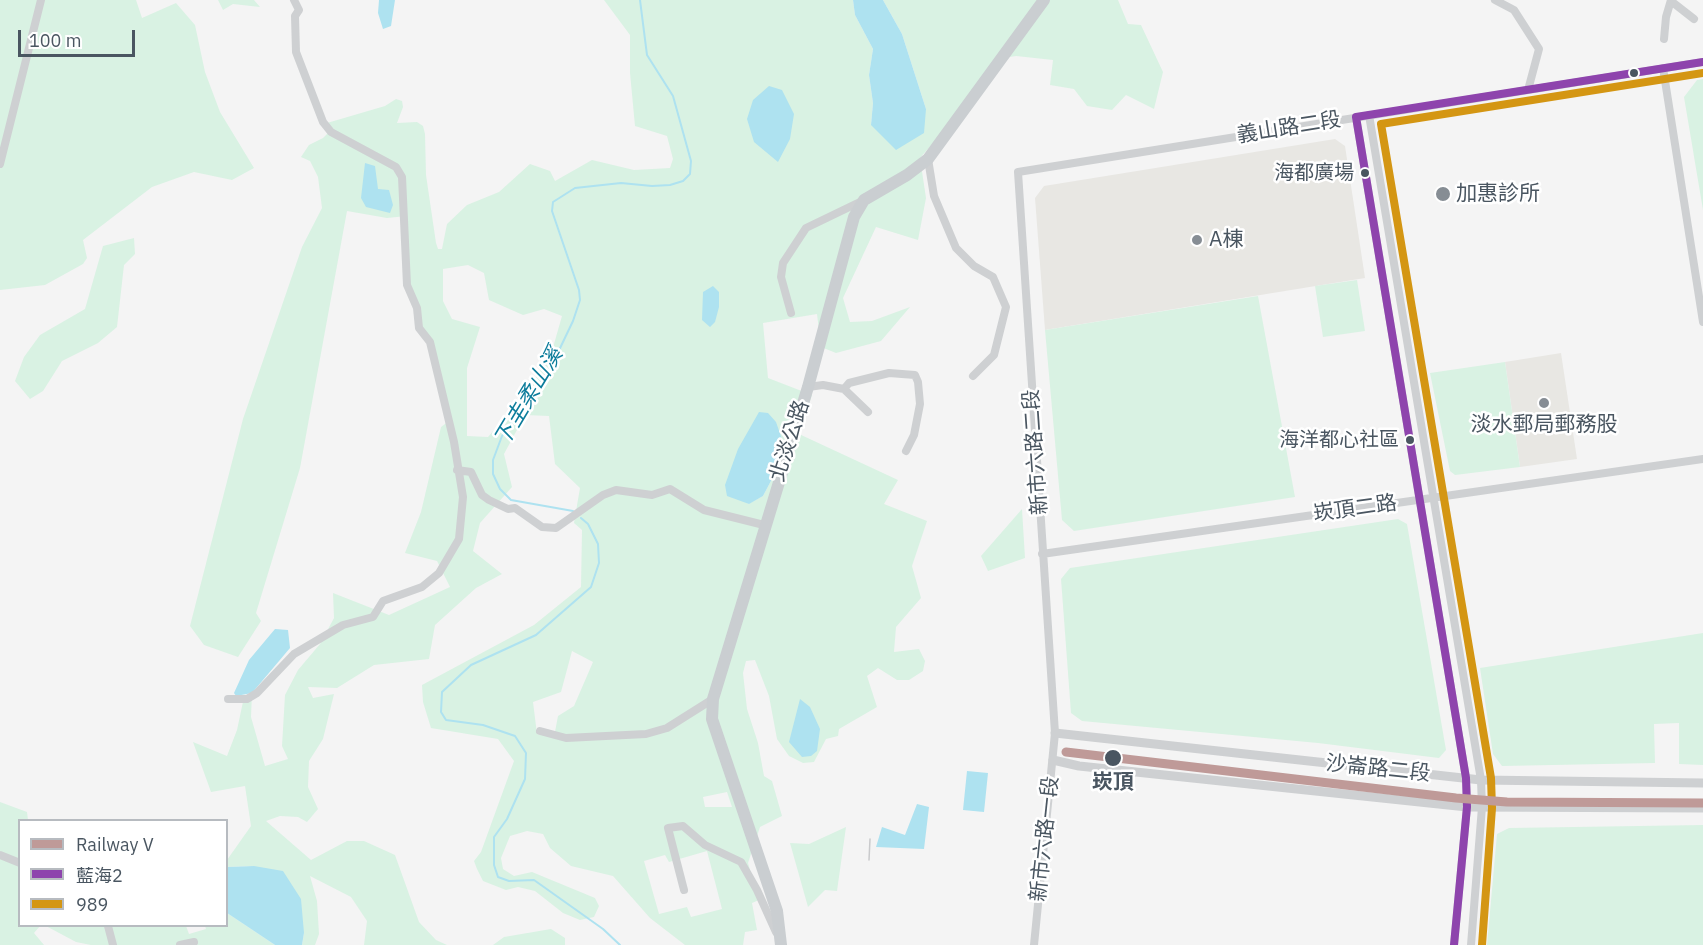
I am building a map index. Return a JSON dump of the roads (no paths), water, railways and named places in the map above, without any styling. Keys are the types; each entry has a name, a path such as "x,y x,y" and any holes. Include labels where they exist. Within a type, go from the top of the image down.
{"main road":[{"path":"864,200 907,176 928,159 1044,0"},
{"name":"北淡公路","path":"781,945 777,911 712,718 713,699 764,525 808,387 854,217 864,200"}],"street":[{"path":"0,164 41,0"},
{"path":"228,699 247,699 257,693 294,654 343,625 373,617 383,601 422,586 439,573 459,539 463,497 454,442 430,342 419,328 417,308 407,285 402,177 396,167 330,132 323,122 296,52 294,16 299,10 294,0"},
{"path":"1495,0 1514,10 1539,50 1528,90"},
{"path":"1664,39 1666,17 1671,1 1694,19"},
{"name":"義山路二段","path":"1018,172 1703,62"},
{"path":"1662,68 1703,322"},
{"path":"1369,115 1482,780 1471,945"},
{"path":"1356,117 1466,778 1467,807 1454,945"},
{"path":"928,159 934,196 956,248 974,266 993,277 1006,307 994,355 973,376"},
{"name":"新市六路二段","path":"1018,172 1055,733"},
{"path":"791,313 781,277 783,263 806,228 864,200"},
{"path":"844,389 849,383 889,374 915,375 920,404 914,435 906,451"},
{"path":"808,387 824,385 844,389 868,412"},
{"name":"崁頂二路","path":"1042,554 1703,459"},
{"path":"457,470 471,472 482,495 489,500 508,509 515,508 542,527 556,528 603,495 616,490 652,495 670,489 704,510 764,525"},
{"path":"540,731 566,738 646,734 667,728 713,699"},
{"name":"沙崙路二段","path":"1055,733 1482,780 1703,783"},
{"name":"新市六路一段","path":"1034,945 1055,733"},
{"name":"沙崙路二段","path":"1053,760 1079,766 1482,807"},
{"path":"1482,807 1703,808"},
{"path":"684,890 668,828 683,826 705,845 741,862 757,890 781,945"},
{"path":"0,855 18,862"},
{"path":"108,927 113,945"},
{"path":"180,945 194,942"}],"water":[{"path":"379,0 395,0 391,26 383,29 378,13"},
{"path":"853,0 883,0 902,34 926,109 924,133 896,150 871,125 873,103 869,75 873,49 855,15"},
{"path":"769,86 782,90 794,114 790,139 778,162 754,142 747,119 753,100"},
{"path":"365,163 375,166 378,189 389,190 393,205 390,213 366,207 361,198"},
{"path":"713,286 719,292 719,307 715,322 710,327 702,320 703,292"},
{"path":"759,412 768,413 776,422 783,442 772,479 763,496 749,504 727,496 725,485 738,449"},
{"path":"275,629 288,630 290,648 252,693 236,696 234,693 249,660"},
{"path":"800,699 810,707 820,729 817,751 811,756 802,757 789,742"},
{"path":"967,771 988,773 984,812 963,810"},
{"path":"917,804 929,807 924,849 876,847 882,827 905,835"},
{"path":"254,866 283,871 301,899 304,933 302,945 275,945 228,914 228,867"}],"waterway":[{"name":"下圭柔山溪","path":"573,511 511,500 500,489 493,474 493,460 502,436 551,367 573,321 580,300 579,290 552,211 553,202 575,188 621,183 670,185 683,181 690,174 691,161 673,96 647,55 640,0"},
{"name":"下圭柔山溪","path":"581,518 588,524 598,544 599,563 591,587 536,635 471,665 442,692 441,712 446,720 483,725 515,736 526,753 525,779 507,819 494,837 494,865 498,877 509,881 534,880 603,929 620,945"}],"tram line":[{"path":"869,860 870,839"}],"rail line":[{"name":"V","path":"1066,752 1456,798 1507,802 1703,803"}],"place":[{"name":"海都廣場","path":"1365,173"},
{"name":"加惠診所","path":"1443,194"},
{"name":"A棟","path":"1197,240"},
{"name":"淡水郵局郵務股","path":"1544,403"},
{"name":"海洋都心社區","path":"1410,440"},
{"name":"崁頂","path":"1113,758"}]}
